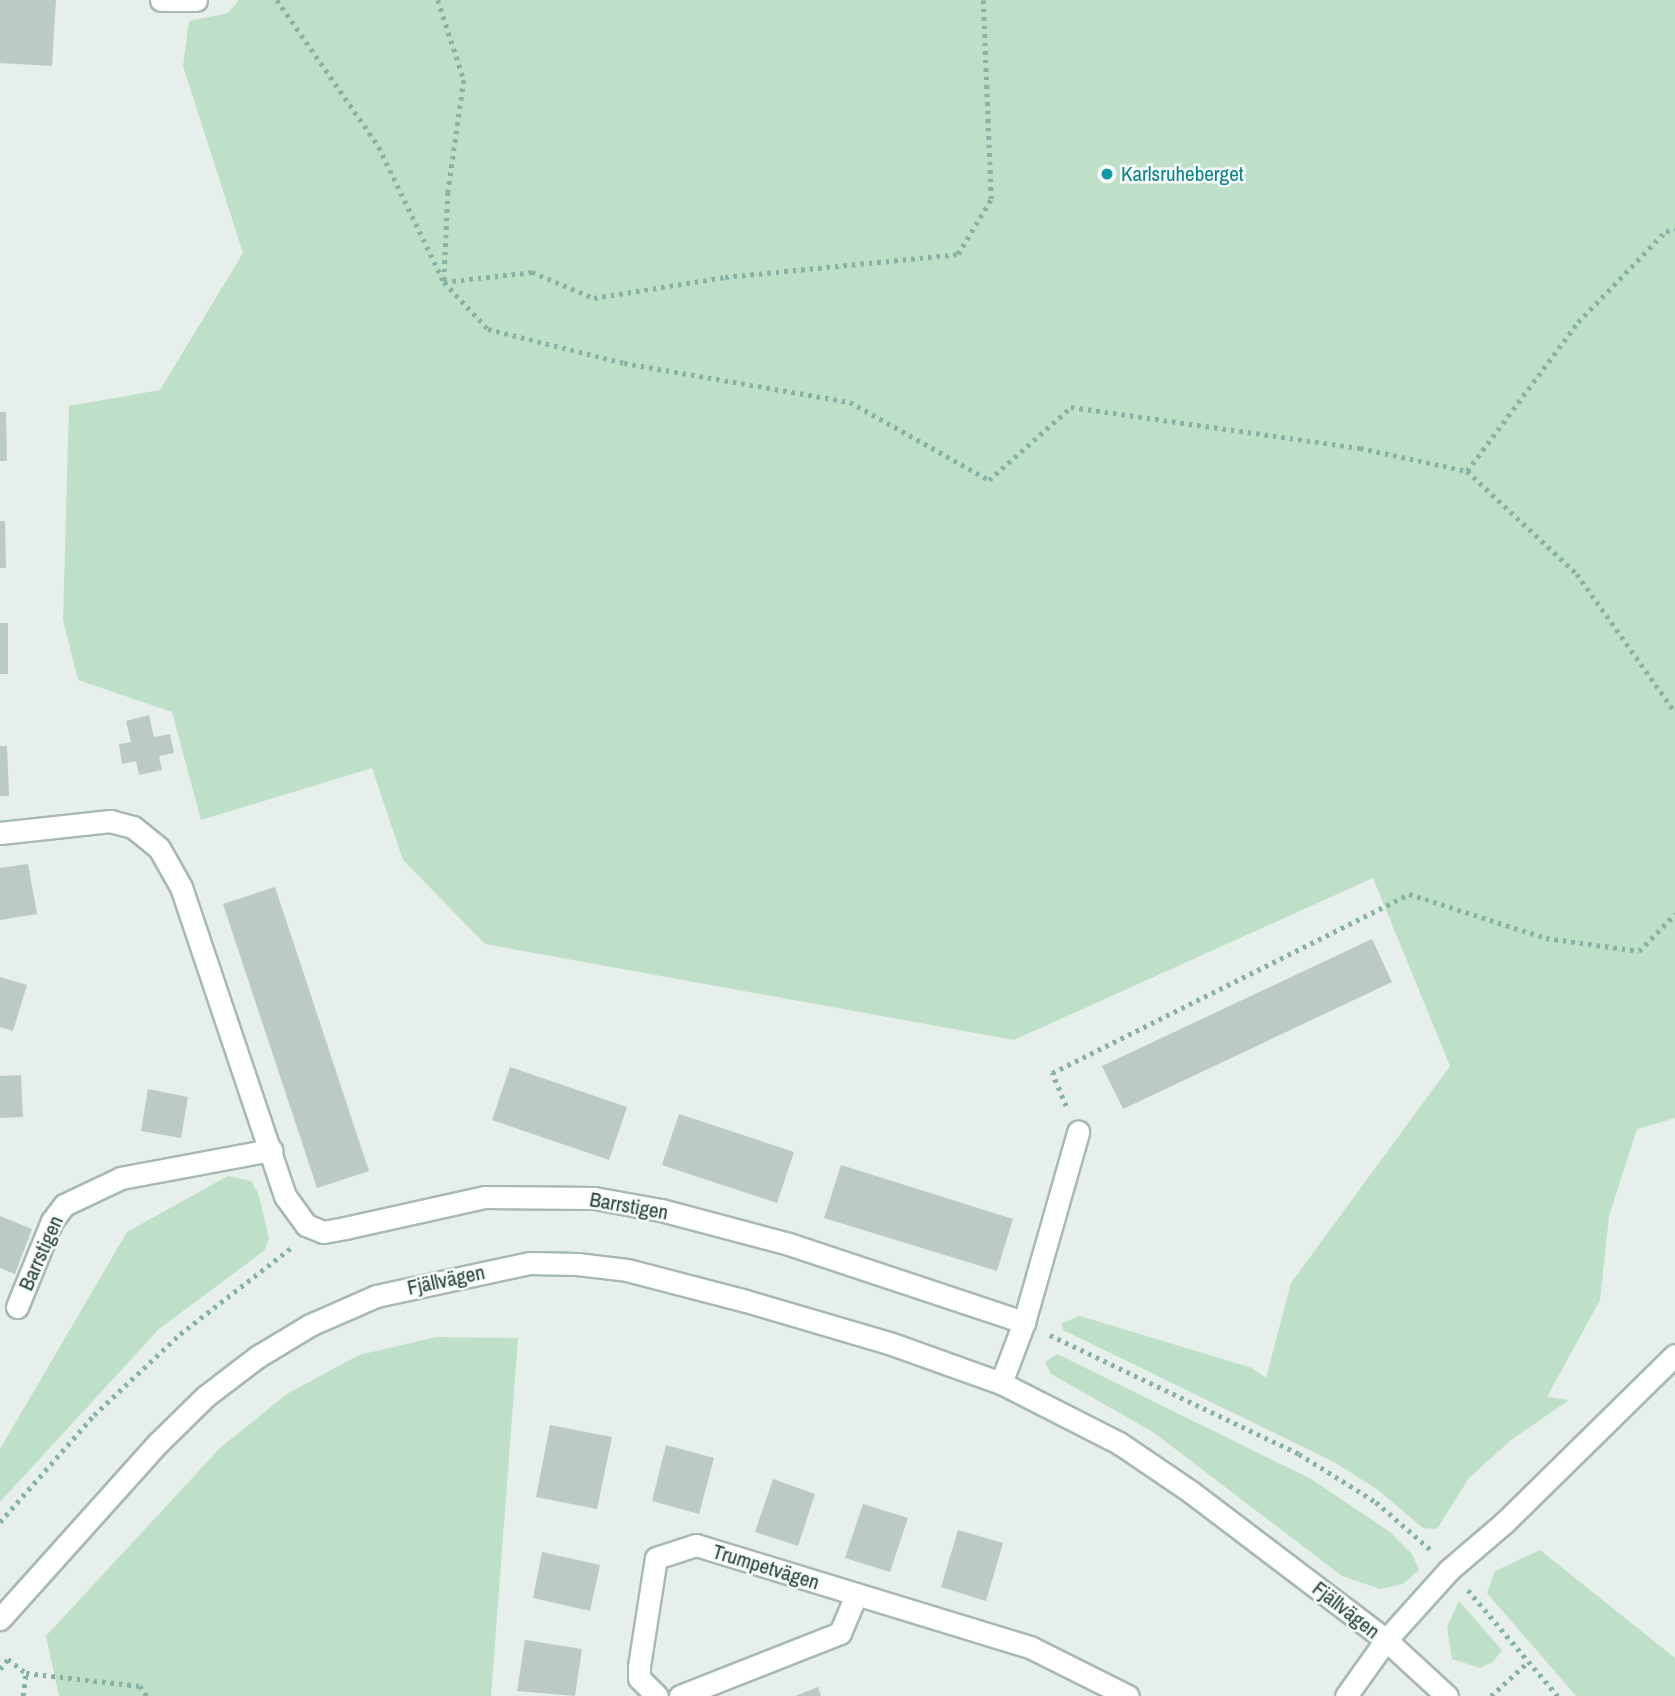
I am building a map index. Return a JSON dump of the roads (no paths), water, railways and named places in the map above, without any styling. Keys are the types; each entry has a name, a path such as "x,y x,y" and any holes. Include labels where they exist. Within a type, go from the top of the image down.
{"street":[{"path":"161,0 196,0"},
{"path":"0,833 110,821 134,827 159,848 181,887 271,1150"},
{"path":"1001,1383 1024,1322 1078,1132"},
{"name":"Barrstigen","path":"17,1307 52,1221 64,1205 121,1178 271,1150 285,1196 306,1225 323,1231 485,1197 594,1198 661,1210 789,1244 1024,1322"},
{"name":"Fjällvägen","path":"0,1619 158,1443 206,1396 247,1365 310,1325 376,1296 467,1273 530,1263 627,1270 879,1340 1001,1383 1119,1443 1386,1640 1448,1570 1505,1522 1675,1354"},
{"name":"Trumpetvägen","path":"657,1696 639,1678 656,1558 671,1550 696,1545 1031,1648 1127,1696"},
{"path":"680,1696 840,1633 856,1595"},
{"path":"1346,1696 1386,1640 1447,1696"}],"place":[{"name":"Karlsruheberget","path":"1107,174"}]}
